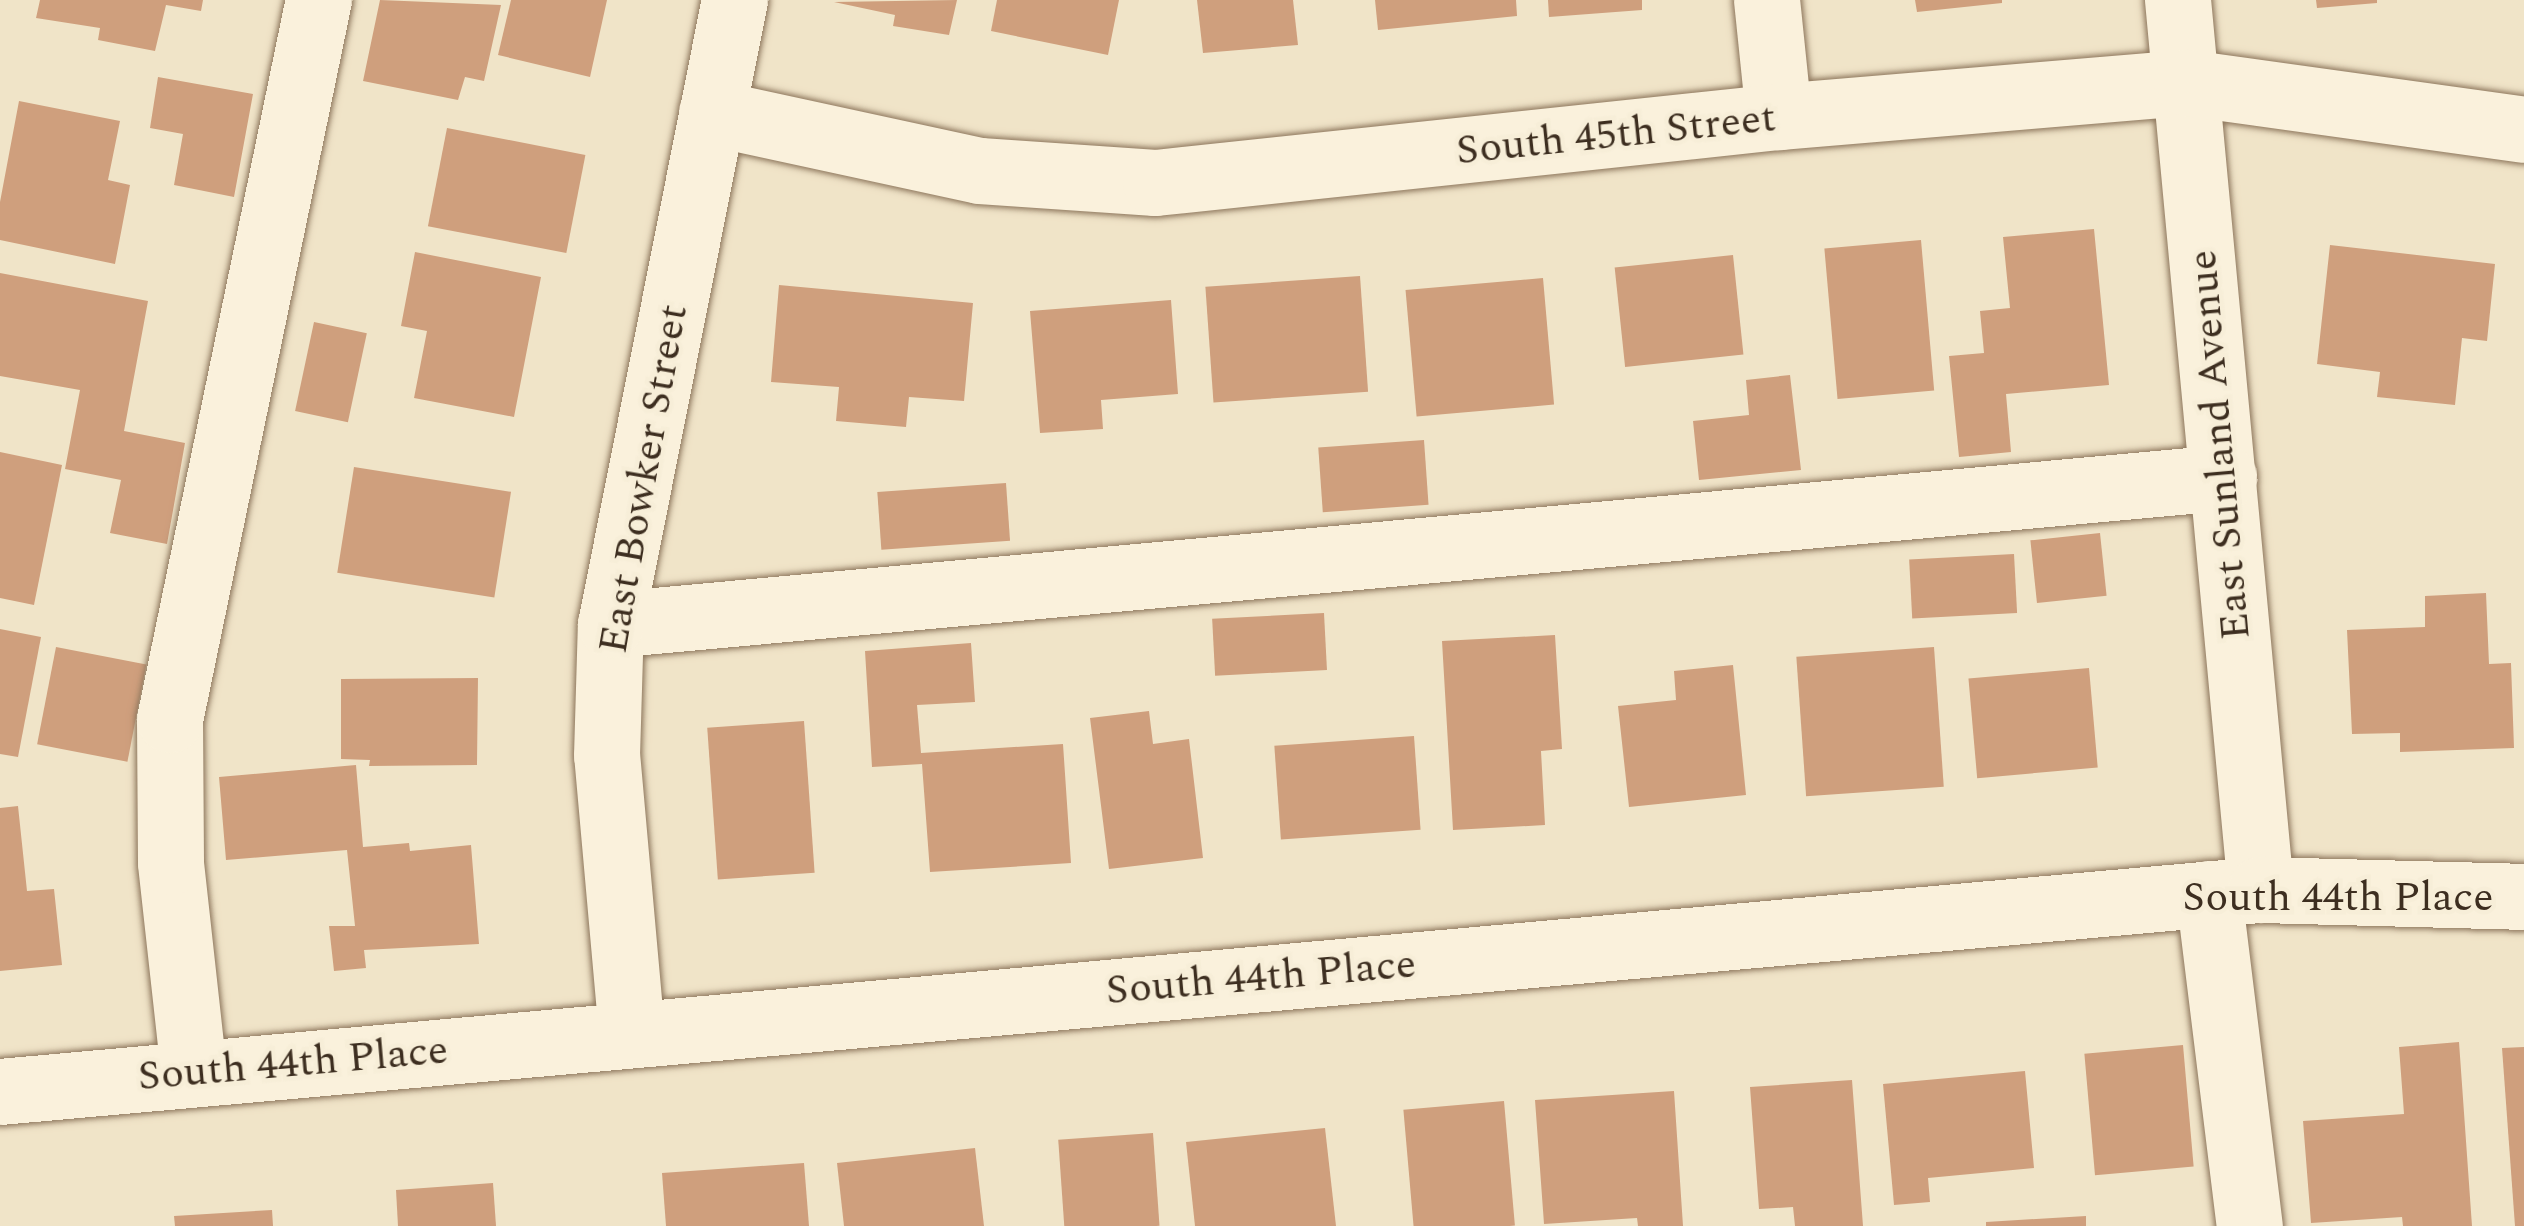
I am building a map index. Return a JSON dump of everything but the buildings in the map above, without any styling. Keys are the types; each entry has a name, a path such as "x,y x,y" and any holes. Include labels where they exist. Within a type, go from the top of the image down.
{"street":[{"path":"194,1072 171,862 170,719 319,0"},
{"name":"East Bowker Street","path":"632,1034 608,755 611,625 735,0"},
{"path":"1767,0 1779,117"},
{"name":"East Sunland Avenue","path":"2177,0 2224,478 2250,1226"},
{"name":"South 45th Street","path":"712,113 980,171 1156,184 1779,117 2187,82 2524,130"},
{"path":"611,625 2224,478"},
{"name":"South 44th Place","path":"0,1092 2235,892 2524,898"}]}
